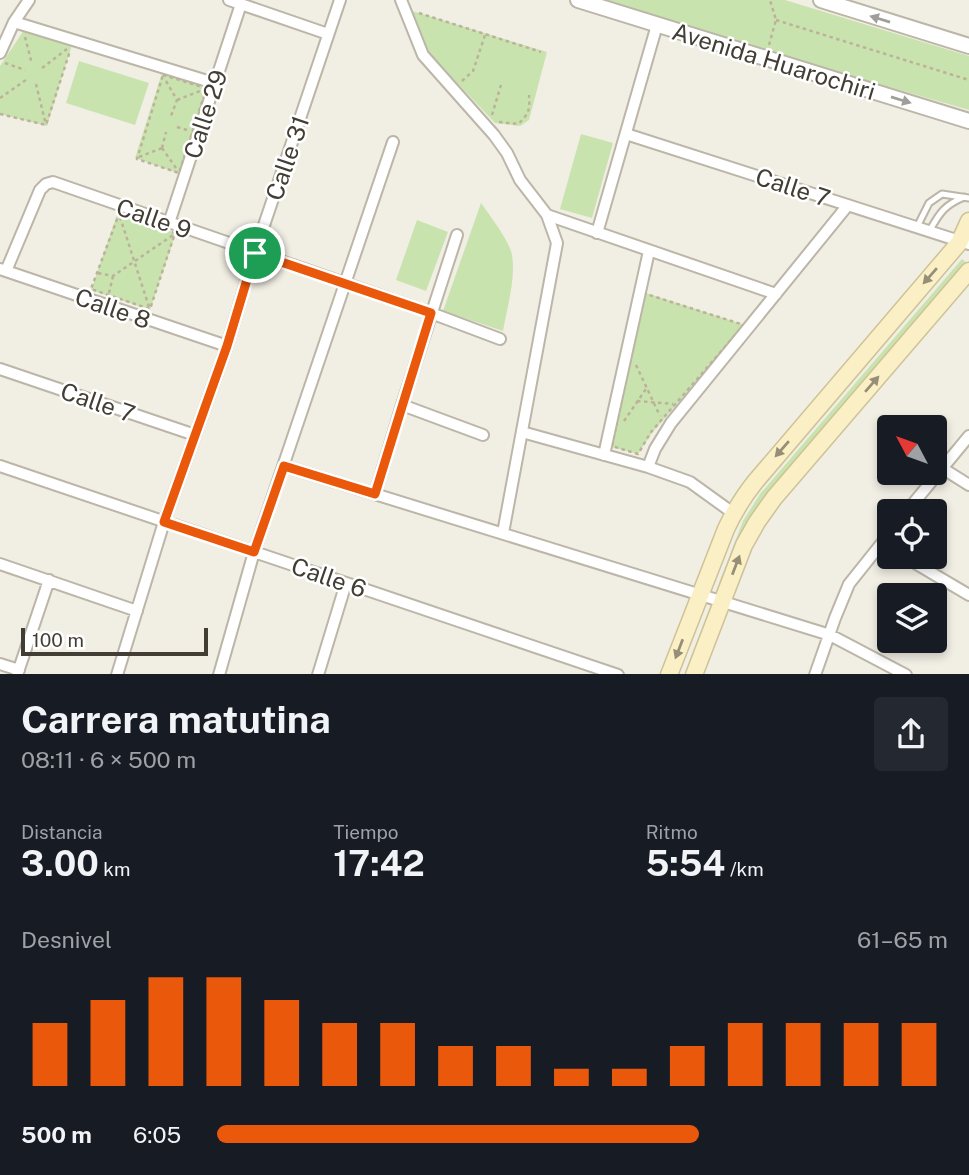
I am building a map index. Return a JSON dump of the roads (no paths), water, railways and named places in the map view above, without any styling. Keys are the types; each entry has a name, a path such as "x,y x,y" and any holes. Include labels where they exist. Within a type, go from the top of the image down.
{"main road":[{"path":"669,674 733,513 755,482 965,242 969,221"},
{"path":"694,674 744,545 757,522 774,498 969,271"}],"street":[{"path":"0,53 14,22 29,0"},
{"path":"229,0 328,34"},
{"name":"Calle 31","path":"117,674 164,522 227,346 255,253 340,0"},
{"path":"401,0 423,55 507,153 520,180 547,215 557,243 503,533"},
{"name":"Avenida Huarochiri","path":"578,0 969,121"},
{"path":"821,0 969,46"},
{"name":"Calle 29","path":"174,227 181,178 241,4"},
{"path":"14,22 214,83"},
{"path":"597,233 657,24"},
{"name":"Calle 7","path":"626,134 965,242"},
{"path":"219,674 254,552 393,142"},
{"name":"Calle 9","path":"3,270 40,190 53,182 174,227 431,313 500,339"},
{"path":"648,467 655,449 671,423 848,205"},
{"path":"547,215 776,294"},
{"path":"375,494 457,235"},
{"path":"604,455 649,251"},
{"name":"Calle 8","path":"3,270 227,346"},
{"name":"Calle 7","path":"0,369 195,435"},
{"path":"402,405 483,435"},
{"path":"522,432 648,467 690,482 733,513"},
{"path":"947,462 969,436"},
{"name":"Calle 6","path":"0,466 618,674"},
{"path":"284,466 830,635 906,674"},
{"path":"947,471 969,485"},
{"path":"917,499 928,485"},
{"path":"815,674 849,584 877,554"},
{"path":"0,564 137,611"},
{"path":"925,569 969,595"},
{"path":"0,664 18,672 50,580"},
{"path":"318,674 346,583"}],"lane":[{"path":"917,227 929,203 942,194 966,197"},
{"path":"930,231 947,205 966,197"}]}
